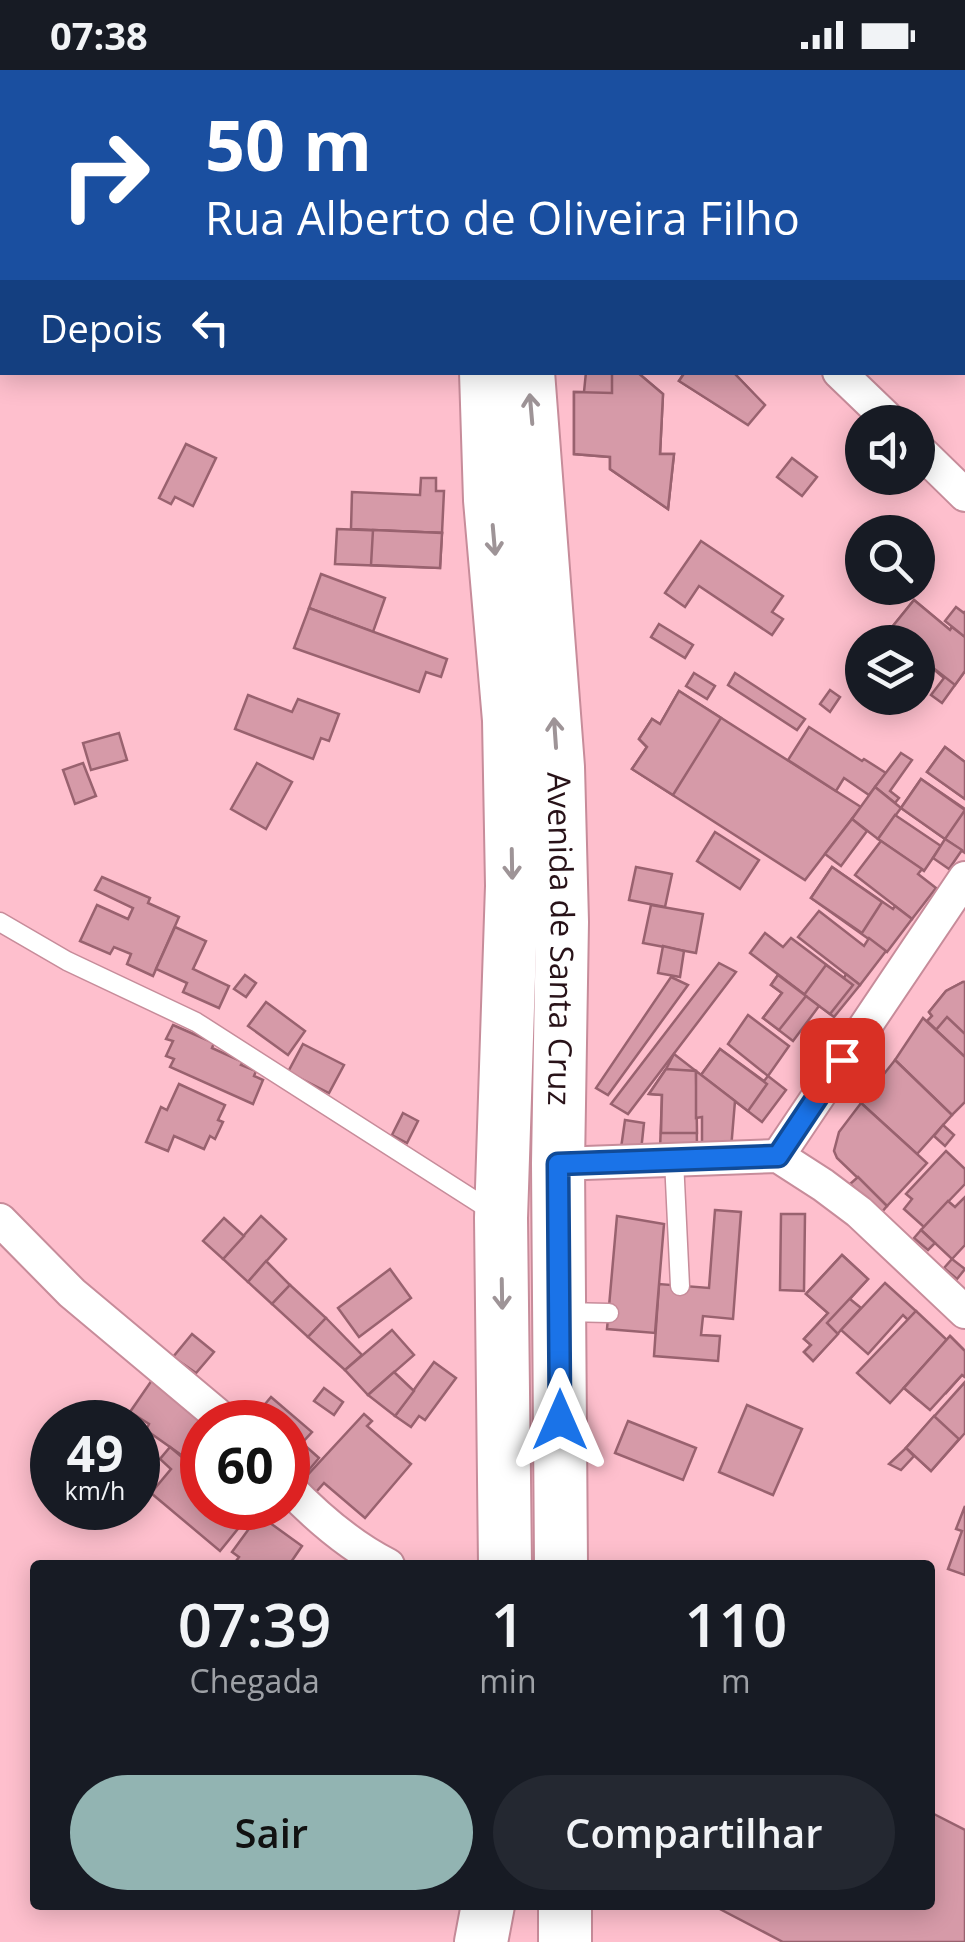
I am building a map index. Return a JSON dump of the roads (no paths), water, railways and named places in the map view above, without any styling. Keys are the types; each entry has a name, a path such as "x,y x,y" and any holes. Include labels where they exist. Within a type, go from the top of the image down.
{"main road":[{"name":"Avenida de Santa Cruz","path":"486,375 490,500 510,738 512,886 502,1218 505,1560"},
{"name":"Avenida de Santa Cruz","path":"528,375 558,768 562,922 558,1164 584,1312 561,1560"},
{"path":"481,1942 487,1910"},
{"path":"511,1910 511,1942"}],"street":[{"path":"843,375 874,405"},
{"path":"935,466 965,495"},
{"path":"778,1156 960,898"},
{"path":"558,1164 778,1156 824,1184 859,1212 965,1312"},
{"path":"0,1220 72,1292 200,1400"},
{"path":"310,1510 377,1560"}],"lane":[{"path":"0,922 67,961 196,1022 502,1218"},
{"path":"674,1160 680,1286"}]}
